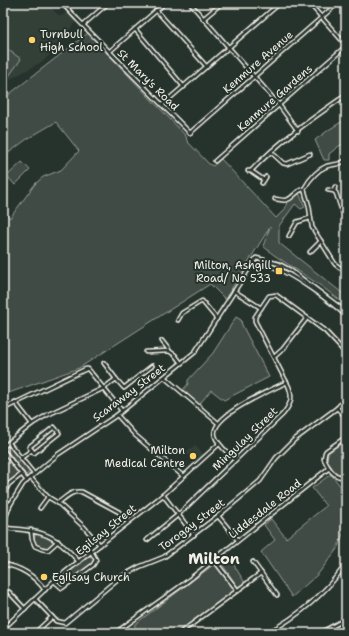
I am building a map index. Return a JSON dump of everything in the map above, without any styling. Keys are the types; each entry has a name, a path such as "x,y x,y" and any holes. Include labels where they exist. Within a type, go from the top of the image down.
{"street":[{"name":"St Mary's Road","path":"62,3 190,133"},
{"path":"82,25 108,3"},
{"path":"109,52 165,3"},
{"path":"190,3 279,105 298,131"},
{"path":"203,19 222,3"},
{"path":"162,106 280,3"},
{"path":"309,3 346,46"},
{"name":"Kenmure Avenue","path":"190,133 338,3"},
{"path":"156,10 207,67"},
{"path":"135,29 184,87"},
{"name":"Kenmure Gardens","path":"215,162 346,46"},
{"path":"264,180 250,171 271,152 346,95"},
{"path":"271,152 283,163 287,164 291,164 309,154"},
{"path":"345,163 326,166 307,182 304,189 309,206 312,227 335,264 340,268 346,269"},
{"path":"335,187 334,191 342,211 346,215"},
{"path":"275,199 286,200 300,190 304,189"},
{"path":"328,190 334,191"},
{"path":"289,236 297,222 310,218"},
{"path":"310,252 321,241"},
{"path":"252,264 256,258 279,264 290,270 346,312"},
{"path":"252,264 263,264 284,273 321,297 346,316"},
{"name":"Scaraway Street","path":"3,546 5,528 4,516 23,484 76,441 117,415 197,351 252,264"},
{"path":"234,291 260,308 269,296 274,294 325,331 346,355"},
{"path":"178,320 182,313 202,301 217,319"},
{"name":"Mingulay Street","path":"147,540 179,514 289,407 292,400 292,394 255,321 255,317 260,308"},
{"path":"208,316 212,314"},
{"path":"274,357 283,349 307,318"},
{"path":"162,341 169,351 175,355 181,363"},
{"path":"341,348 346,344"},
{"path":"146,352 169,351"},
{"path":"104,363 124,388 152,366"},
{"path":"3,409 15,402 88,369 122,411"},
{"path":"164,377 218,423"},
{"path":"27,480 3,449 9,442 32,424 64,406 104,388 116,379"},
{"path":"235,460 219,444 215,436 214,430 218,423 225,416 246,403 287,382"},
{"name":"Torogay Street","path":"52,617 60,623 65,623 119,578 139,567 164,557 218,516 260,481 276,458 294,440 336,408 346,398"},
{"path":"15,402 32,424"},
{"path":"336,408 344,415 346,421"},
{"path":"117,415 135,435 183,476"},
{"path":"54,427 59,433 34,453 32,450 29,447 54,427"},
{"path":"346,437 325,454 324,459 329,468 338,477 346,476"},
{"path":"9,442 34,474"},
{"name":"Egilsay Street","path":"3,630 54,581 163,495 219,444"},
{"path":"21,458 32,450"},
{"name":"Liddesdale Road","path":"114,633 214,560 329,468"},
{"path":"3,494 9,484 22,474"},
{"path":"30,477 48,497 58,503 84,527 100,545"},
{"path":"58,503 76,490 119,512 128,522"},
{"path":"163,495 194,534"},
{"path":"40,508 48,497"},
{"path":"3,501 6,501 10,505"},
{"path":"218,516 238,540"},
{"path":"5,528 31,530 44,533 62,544 79,562"},
{"path":"31,530 32,539 35,546 42,549 48,550 58,541"},
{"path":"54,581 62,588 93,565 96,560 91,551"},
{"path":"214,560 238,591"},
{"path":"253,562 277,595"},
{"path":"3,564 16,566 28,573 37,580 45,590"},
{"path":"267,633 294,617 318,598 346,564"},
{"path":"180,633 261,574"},
{"path":"9,592 25,609"},
{"path":"35,600 52,617 37,631"},
{"path":"320,633 346,619"}],"shaded area":[{"name":"Turnbull High School","path":"3,3 52,3 50,6 57,14 62,16 66,12 77,20 45,60 7,81 3,78"},
{"path":"88,33 186,136 187,141 209,164 213,166 221,159 276,218 285,209 287,202 299,193 305,207 301,209 295,204 279,226 279,243 346,296 346,305 263,246 270,227 225,299 210,284 79,368 3,395 3,211 10,218 35,184 43,177 61,170 79,151 56,122 27,139 3,157 3,99"},
{"path":"3,46 21,59 9,76 3,71"},
{"path":"346,119 346,143 339,146 329,154 329,160 324,160 315,140"},
{"path":"22,162 30,170 15,185 7,176"},
{"path":"236,317 241,320 242,325 269,377 224,400 211,390 198,406 181,392 188,384 188,380 213,353"},
{"path":"346,440 346,474 337,474 327,461 328,453"},
{"path":"195,445 204,455 195,463 186,452"},
{"path":"10,447 30,472 26,475 6,449"},
{"path":"3,453 19,474 3,489"},
{"path":"331,474 341,487 340,495 343,497 346,495 346,527 337,549 318,574 292,597 261,552 275,540 264,525 271,519 286,538 326,506 312,488"},
{"path":"39,534 52,539 54,543 48,549 36,545 34,540 35,535"},
{"path":"227,554 245,583 240,587 237,586 220,561 220,559"},
{"path":"90,556 94,560 94,563 62,586 58,581"},
{"path":"213,565 216,565 234,589 234,592 176,633 140,633 134,625"}],"place":[{"name":"Turnbull High School","path":"32,40"},
{"name":"Milton, Ashgill Road/ No 533","path":"279,271"},
{"name":"Milton Medical Centre","path":"193,456"},
{"name":"Egilsay Church","path":"44,577"}],"district":[{"name":"Milton","path":"214,559"}]}
